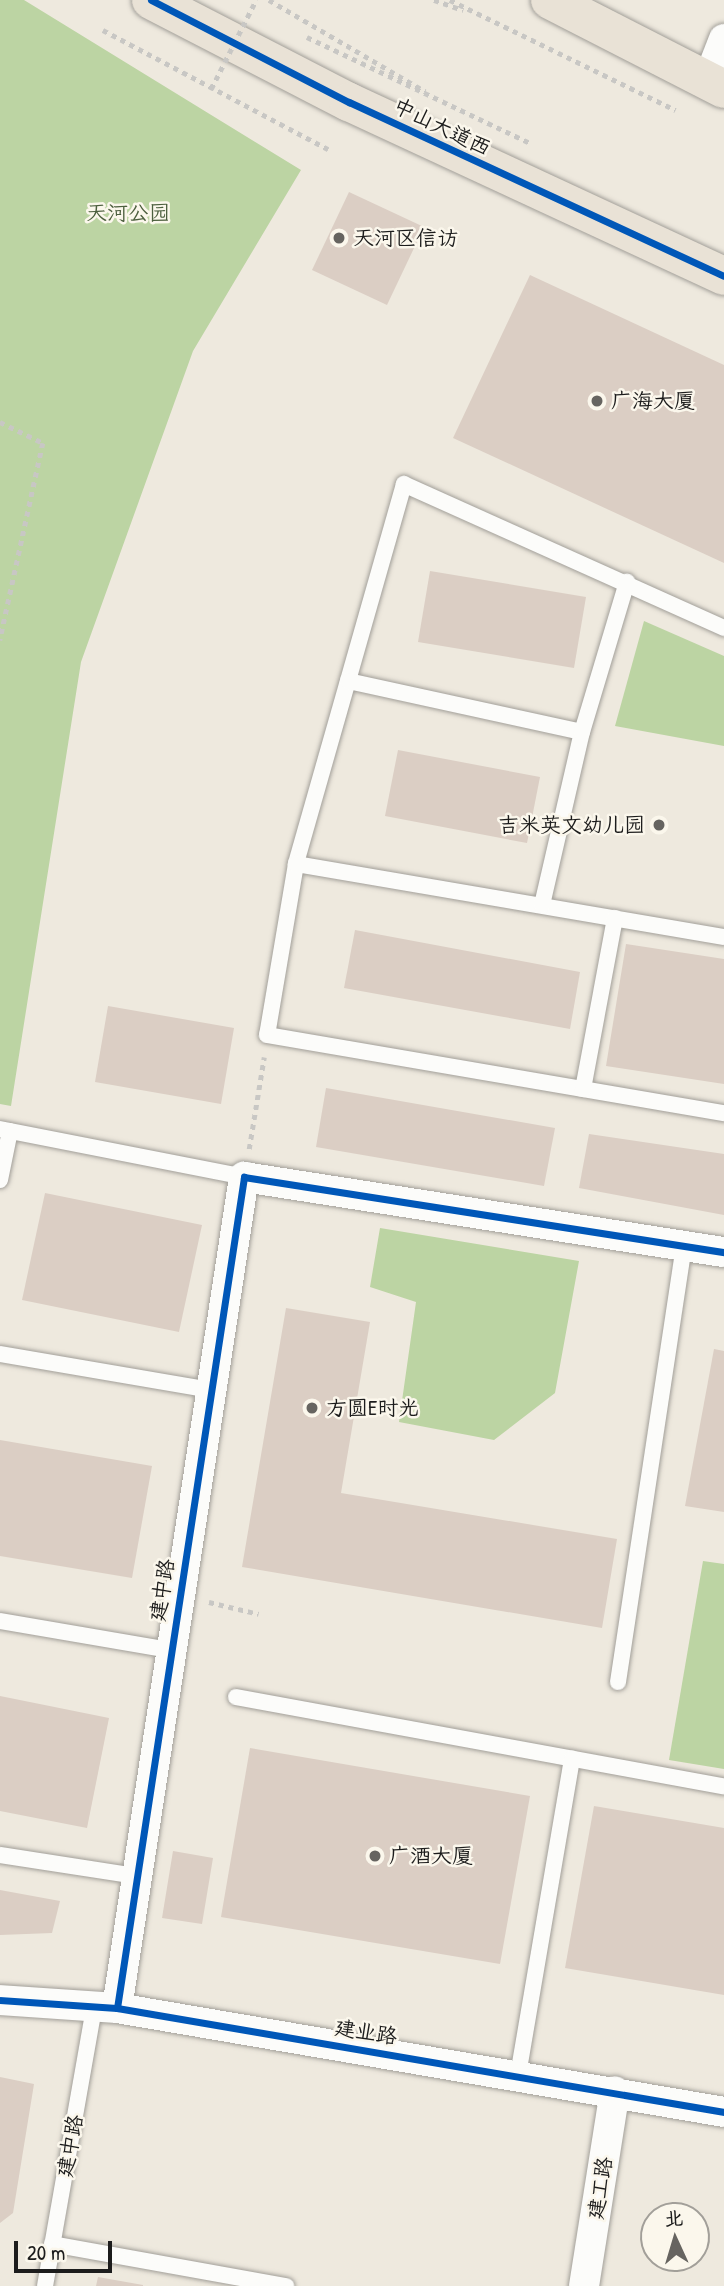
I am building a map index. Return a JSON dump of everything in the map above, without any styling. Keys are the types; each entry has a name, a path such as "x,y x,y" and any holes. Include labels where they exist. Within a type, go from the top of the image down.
{"highway":[{"name":"中山大道西","path":"151,0 374,114 724,276"},
{"path":"550,0 716,85"}],"street":[{"path":"716,85 724,39"},
{"path":"244,1177 724,1252"},
{"name":"建中路","path":"106,2007 135,1876 244,1177"},
{"name":"建业路","path":"0,2000 106,2007 615,2091 724,2112"},
{"name":"建工路","path":"584,2286 615,2091"}],"lane":[{"path":"724,628 404,484 296,864 267,1035 724,1113"},
{"path":"542,905 582,732 627,583"},
{"path":"348,681 582,732"},
{"path":"296,864 724,937"},
{"path":"583,1088 615,918"},
{"path":"0,1180 5,1130 244,1177"},
{"path":"618,1682 684,1247"},
{"path":"0,1354 211,1390"},
{"path":"0,1621 170,1650"},
{"path":"236,1697 724,1787"},
{"path":"518,2075 572,1759"},
{"path":"0,1855 135,1876"},
{"name":"建中路","path":"45,2286 52,2244 106,2007"},
{"path":"52,2244 286,2286"}],"path":[{"path":"211,89 256,0"},
{"path":"269,0 386,64 435,98"},
{"path":"434,0 477,15"},
{"path":"450,0 676,110"},
{"path":"103,30 328,149"},
{"path":"363,65 543,149"},
{"path":"0,422 43,443 0,640"},
{"path":"244,1177 260,1080"},
{"path":"179,1595 259,1614"}],"green space":[{"name":"天河公园","path":"0,0 24,0 301,170 193,351 81,662 11,1106 0,1104"},
{"path":"644,621 724,656 724,746 615,726"},
{"path":"380,1228 579,1261 555,1393 494,1440 399,1422 416,1302 370,1287"},
{"path":"703,1561 724,1564 724,1769 669,1760"}],"building":[{"path":"349,192 424,227 387,305 312,270"},
{"name":"广海大厦","path":"530,275 724,365 724,563 453,438"},
{"path":"430,571 586,597 574,668 418,642"},
{"path":"398,750 540,777 527,843 385,816"},
{"path":"355,930 580,972 570,1029 344,988"},
{"path":"626,944 724,959 724,1084 606,1066"},
{"path":"108,1006 234,1028 221,1104 95,1082"},
{"path":"326,1088 555,1128 544,1186 316,1147"},
{"path":"589,1134 724,1154 724,1215 579,1188"},
{"path":"45,1193 202,1225 179,1332 22,1300"},
{"name":"方圆E时光","path":"286,1308 370,1322 341,1493 617,1539 602,1628 242,1567"},
{"path":"714,1349 724,1351 724,1512 685,1506"},
{"path":"0,1440 152,1466 132,1578 0,1556"},
{"path":"0,1696 109,1718 87,1828 0,1811"},
{"name":"广酒大厦","path":"250,1748 530,1796 500,1964 221,1917"},
{"path":"594,1806 724,1828 724,1995 565,1968"},
{"path":"173,1851 213,1858 202,1924 162,1918"},
{"path":"0,1890 60,1901 52,1933 0,1935"},
{"path":"0,2077 34,2084 13,2213 0,2223"},
{"path":"98,2277 143,2285 143,2286 96,2286"}],"cycle path":[{"path":"151,0 349,102 724,276"},
{"path":"117,2008 244,1177 724,1252"},
{"path":"0,2000 117,2008 724,2112"}],"place":[{"name":"天河区信访","path":"339,238"},
{"name":"广海大厦","path":"597,401"},
{"name":"吉米英文幼儿园","path":"659,825"},
{"name":"方圆E时光","path":"312,1408"},
{"name":"广酒大厦","path":"375,1856"}]}
